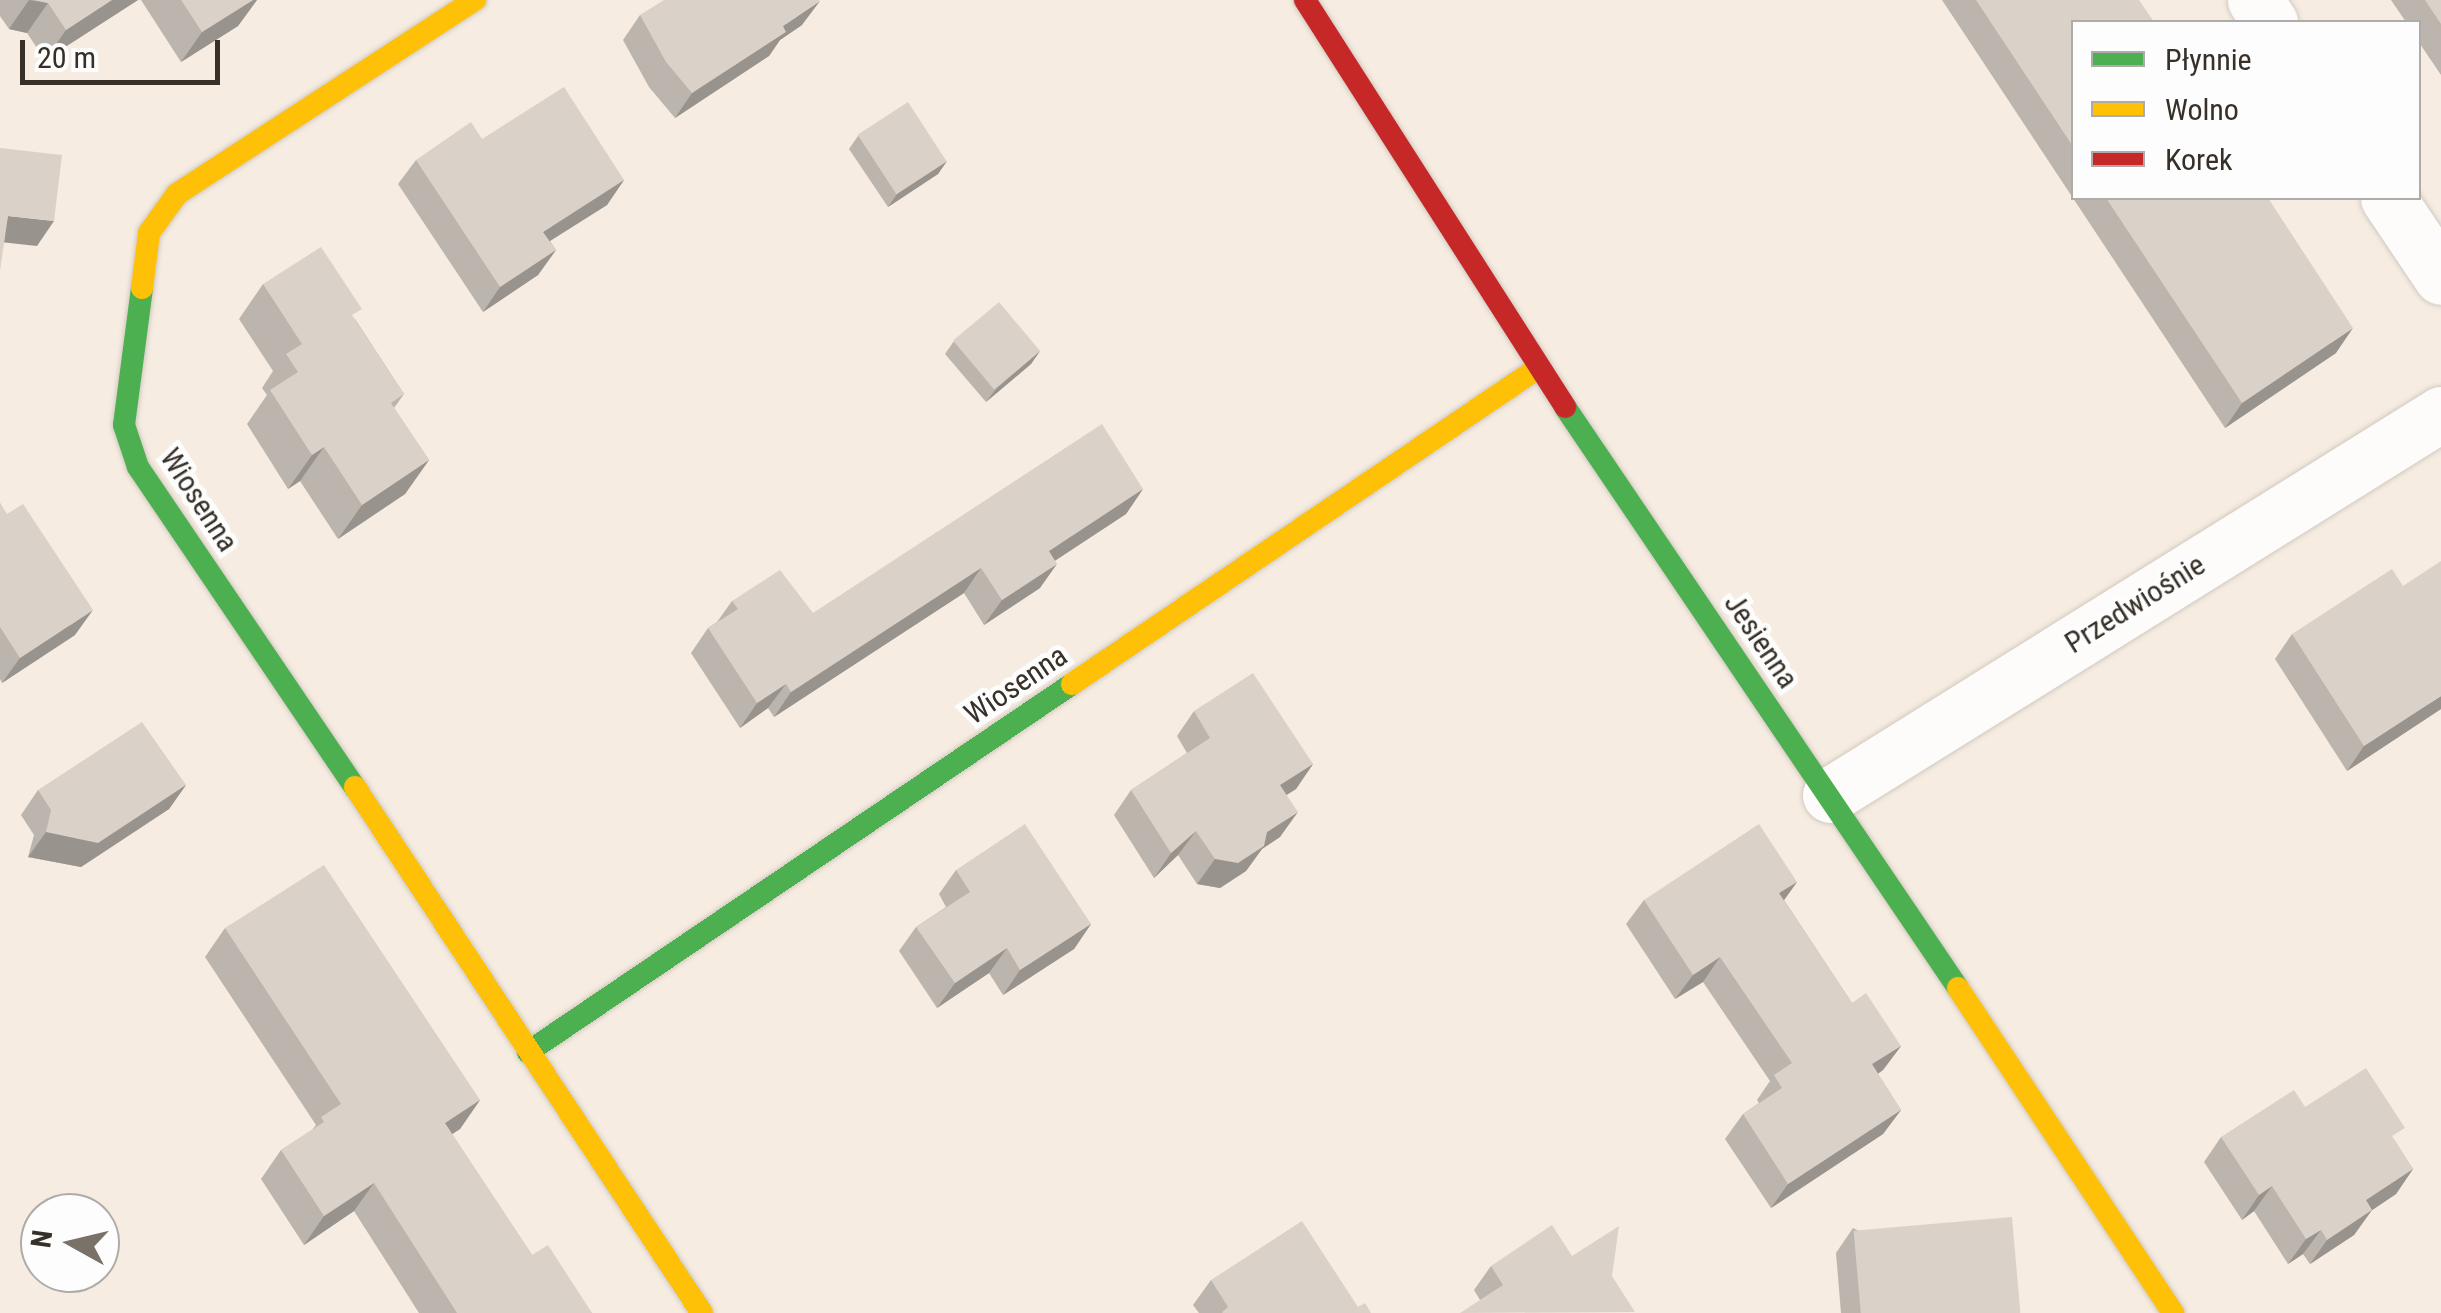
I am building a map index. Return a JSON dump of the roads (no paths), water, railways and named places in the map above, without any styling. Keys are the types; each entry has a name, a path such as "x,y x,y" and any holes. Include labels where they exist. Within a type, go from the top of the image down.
{"street":[{"name":"Wiosenna","path":"475,0 177,194 149,233 124,425 138,466 446,922 702,1313"},
{"name":"Jesienna","path":"1305,0 1538,368 1830,795 2173,1313"},
{"path":"2389,200 2441,277"},
{"name":"Wiosenna","path":"528,1052 1538,368"},
{"name":"Przedwiośnie","path":"1830,795 2441,414"}]}
